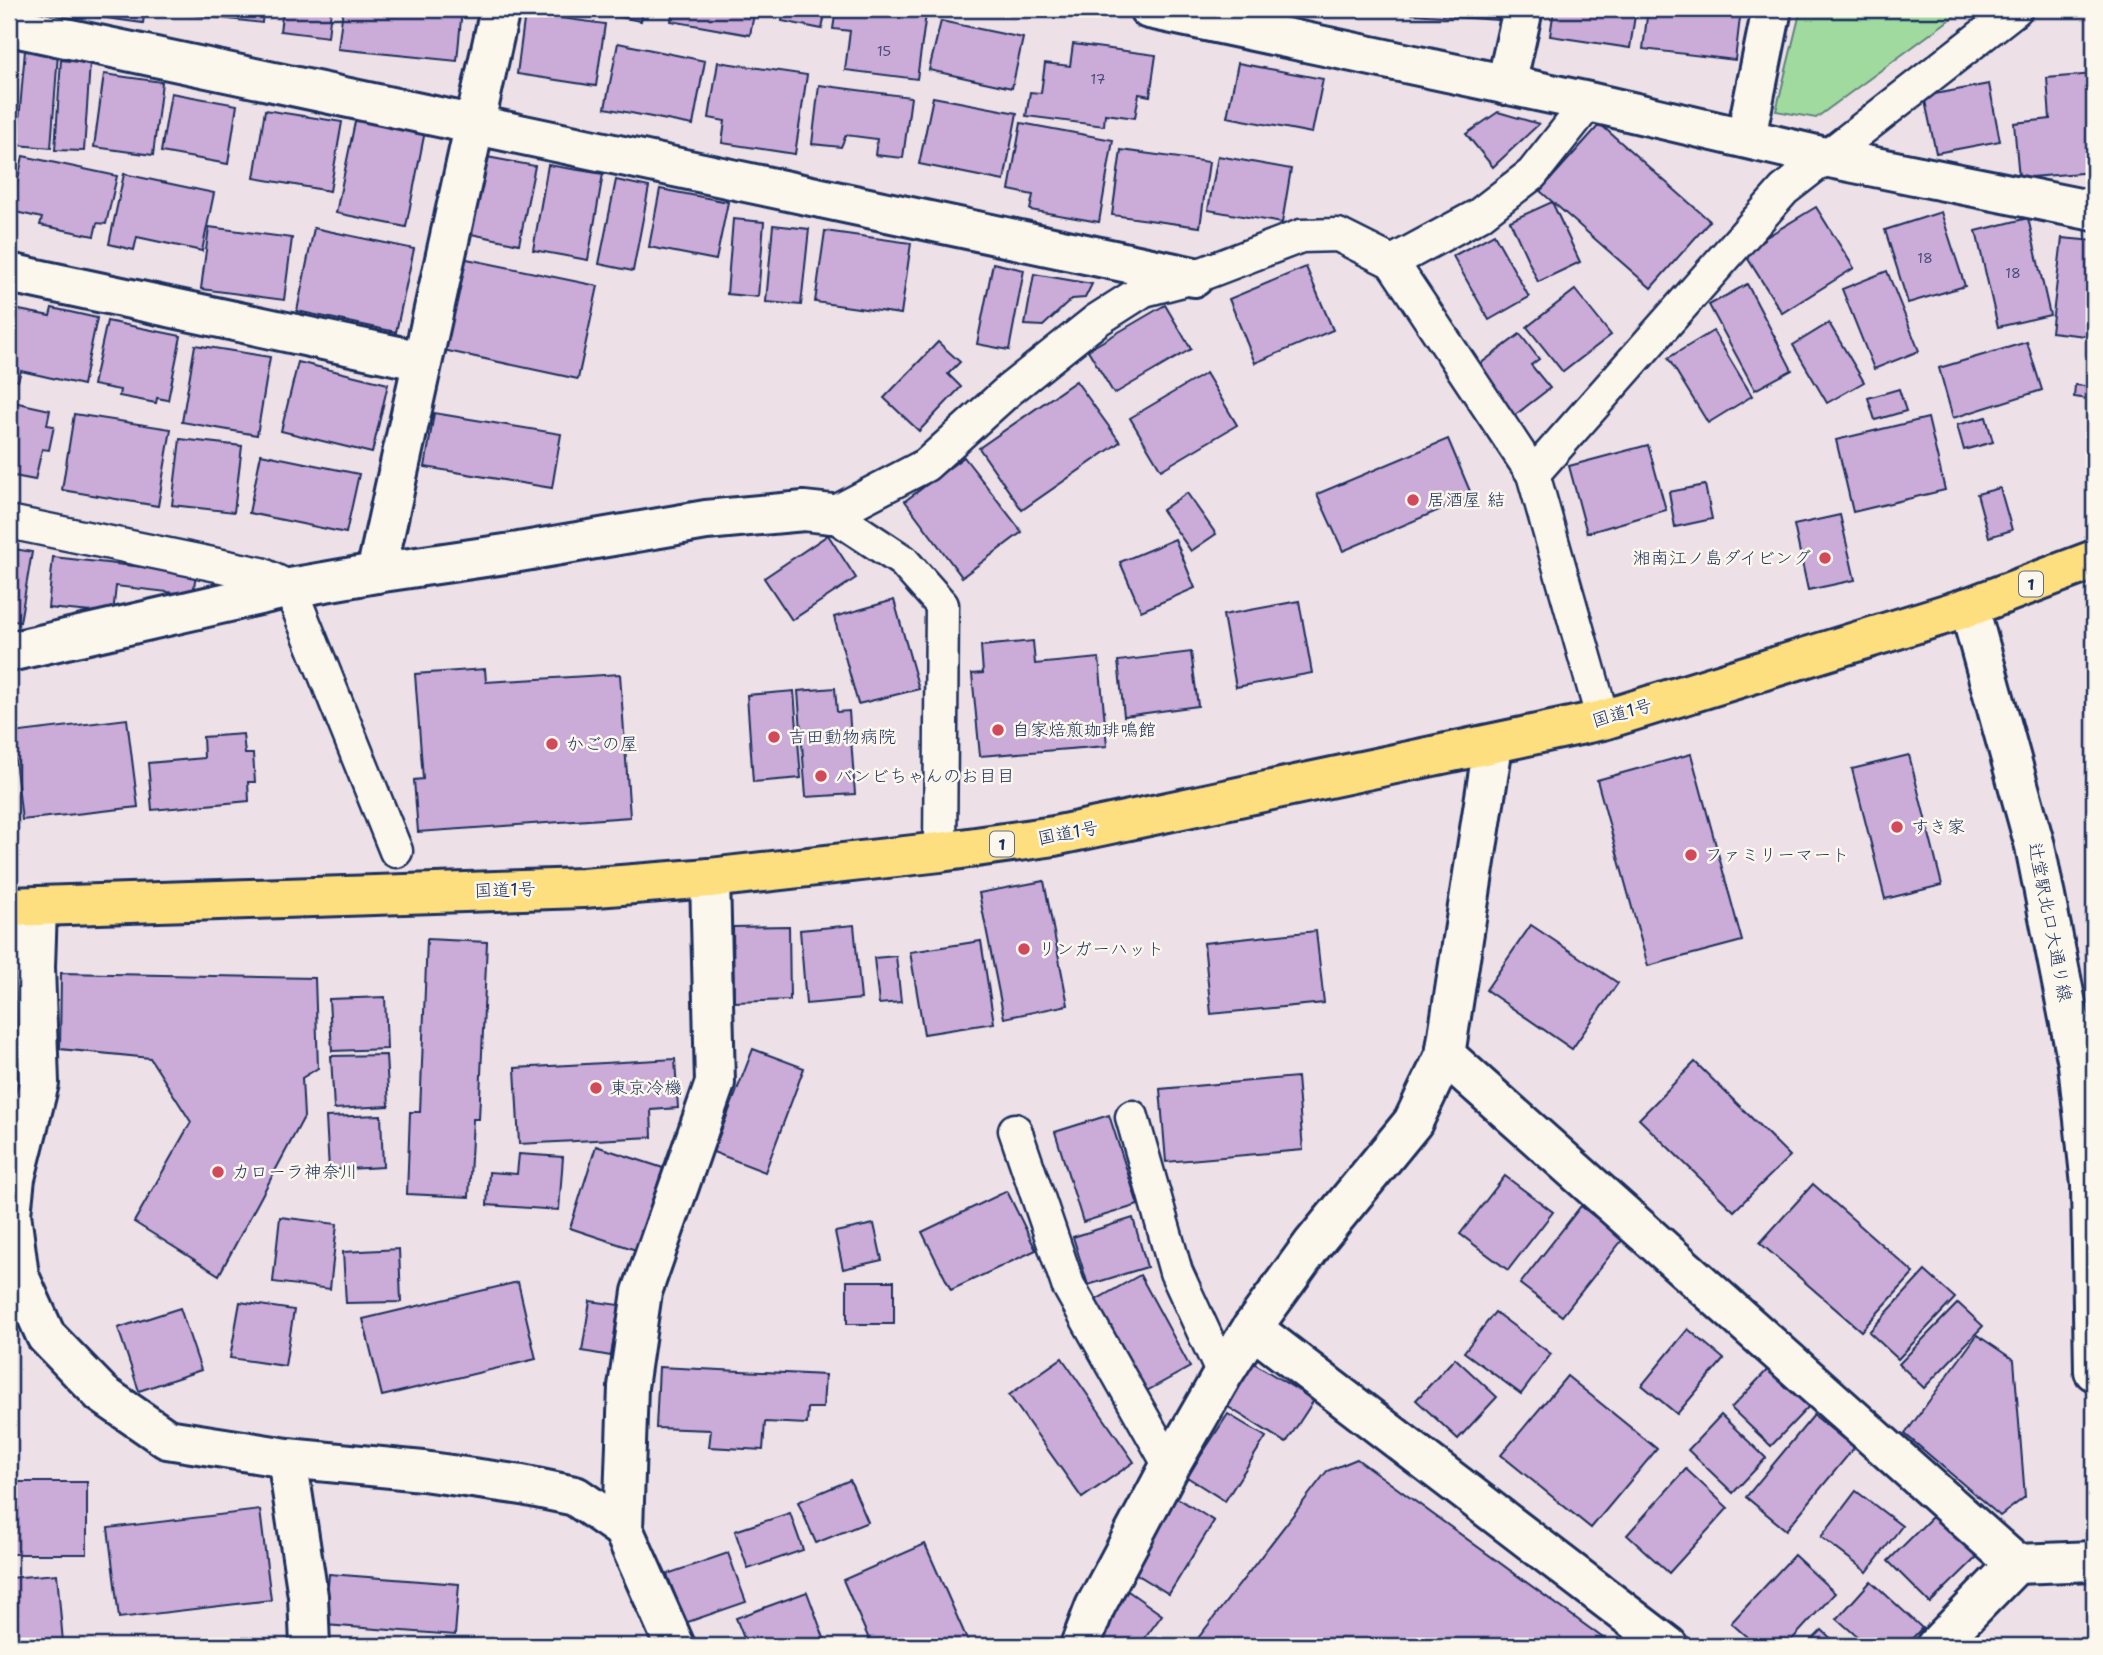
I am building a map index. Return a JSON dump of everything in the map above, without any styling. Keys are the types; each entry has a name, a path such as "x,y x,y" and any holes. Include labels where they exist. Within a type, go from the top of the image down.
{"highway":[{"name":"国道1号","path":"23,907 583,888 710,878 1054,836 1603,720 1969,607 2094,560"}],"street":[{"path":"376,573 500,9"},
{"path":"1149,9 1268,21 1506,85 1825,157 2094,211"},
{"path":"1506,85 1523,9"},
{"path":"1746,138 1772,9"},
{"path":"9,26 1194,277"},
{"path":"9,273 422,361"},
{"path":"9,652 290,588 376,573 706,520 804,511 832,514"},
{"name":"辻堂駅北口大通り線","path":"1969,607 2035,846 2078,1064 2091,1185 2094,1371"},
{"path":"1080,1646 1095,1607 1170,1466 1223,1374 1252,1328 1313,1244 1413,1122 1445,1055 1493,745"},
{"path":"675,1646 623,1529 628,1387 642,1292 715,1083 710,878"},
{"path":"23,907 35,967 39,1083 12,1182 11,1214 19,1276 46,1336 83,1375 102,1394 167,1439 288,1458 423,1471 522,1485 575,1496 623,1529"},
{"path":"1445,1055 2016,1563 2094,1562"},
{"path":"1252,1328 1668,1646"},
{"path":"288,1458 308,1596 310,1646"},
{"path":"1936,1646 2016,1563"}],"lane":[{"path":"1533,474 1784,190 2016,9"},
{"path":"1392,262 1479,215 1532,174 1589,102"},
{"path":"940,852 942,605 903,561 832,514 926,466 1009,390 1097,320 1144,290 1194,277 1301,236 1338,235 1392,262 1533,474 1603,720"},
{"path":"9,522 261,574 290,588 397,851"},
{"path":"1132,1118 1177,1272 1223,1374"},
{"path":"1015,1130 1068,1284 1170,1466"}],"green space":[{"path":"1801,9 1964,9 1816,118 1776,111"}],"building":[{"path":"78,9 145,9 143,23 77,14"},
{"path":"160,9 263,9 262,23"},
{"path":"283,9 331,9 328,37 280,31"},
{"path":"343,9 462,9 457,61 338,49"},
{"path":"576,9 643,9 641,21"},
{"path":"673,9 755,9 750,35 671,21"},
{"path":"784,9 826,9 822,29 782,21"},
{"path":"836,9 885,9 926,14 917,79 845,70 850,31 833,29"},
{"path":"1412,9 1498,9 1498,20 1412,14"},
{"path":"1554,9 1636,9 1630,48 1550,36"},
{"path":"1648,9 1741,9 1735,60 1643,49"},
{"path":"525,13 605,24 596,86 517,74"},
{"path":"941,21 1023,38 1012,88 929,70"},
{"path":"618,43 705,61 693,125 605,108"},
{"path":"1073,44 1156,55 1150,96 1139,94 1135,118 1105,114 1104,126 1026,116 1030,92 1041,93 1045,63 1070,66"},
{"path":"25,50 58,53 51,148 17,145"},
{"path":"61,60 90,63 84,151 55,150"},
{"path":"718,62 807,75 795,154 722,143 725,121 709,118"},
{"path":"1238,63 1323,79 1312,133 1227,117"},
{"path":"104,74 162,82 153,155 94,147"},
{"path":"2094,74 2094,172 2019,178 2014,123 2050,119 2047,78"},
{"path":"1989,84 2000,141 1936,153 1924,96"},
{"path":"819,85 911,97 903,158 875,155 877,139 846,135 841,147 812,144"},
{"path":"171,93 237,105 228,164 161,152"},
{"path":"933,97 1017,113 1004,181 919,164"},
{"path":"265,110 342,122 330,191 254,178"},
{"path":"1498,112 1539,124 1493,167 1466,134"},
{"path":"356,117 425,131 406,227 336,213"},
{"path":"1021,123 1113,140 1099,222 1030,210 1033,195 1009,190"},
{"path":"1600,124 1710,221 1651,288 1540,191"},
{"path":"1121,150 1209,162 1200,227 1112,215"},
{"path":"9,154 17,155 9,194"},
{"path":"23,156 117,176 106,224 97,223 94,236 40,225 42,218 11,211"},
{"path":"1218,156 1291,169 1282,223 1208,210"},
{"path":"487,157 535,166 519,244 471,234"},
{"path":"548,165 603,174 588,260 533,250"},
{"path":"124,174 214,193 202,251 137,237 134,250 109,244"},
{"path":"616,180 649,187 633,271 599,264"},
{"path":"660,189 728,202 716,260 649,247"},
{"path":"1552,202 1580,262 1538,282 1510,221"},
{"path":"1816,207 1854,268 1782,313 1743,251"},
{"path":"1941,212 1965,286 1908,303 1885,230"},
{"path":"2028,218 2050,315 1998,327 1976,231"},
{"path":"733,219 764,222 758,297 727,294"},
{"path":"773,225 809,229 801,305 766,302"},
{"path":"209,227 292,238 284,300 201,289"},
{"path":"314,228 414,249 396,332 297,311"},
{"path":"825,231 911,243 901,314 815,302"},
{"path":"1494,234 1529,297 1489,320 1453,256"},
{"path":"2062,238 2094,241 2094,337 2051,332"},
{"path":"462,258 598,286 578,379 443,350"},
{"path":"993,263 1024,270 1009,350 977,344"},
{"path":"1306,267 1333,330 1255,363 1229,299"},
{"path":"1887,271 1919,351 1874,369 1842,289"},
{"path":"1034,274 1092,284 1085,298 1072,299 1043,326 1025,325"},
{"path":"1747,284 1792,370 1755,390 1709,305"},
{"path":"1575,290 1611,335 1563,372 1527,327"},
{"path":"1165,305 1191,349 1114,394 1088,350"},
{"path":"9,308 50,316 52,308 97,318 83,385 21,371 18,381 9,378"},
{"path":"107,321 181,336 168,400 157,398 156,403 119,396 120,390 93,385"},
{"path":"1829,323 1864,382 1827,403 1793,345"},
{"path":"1713,331 1752,396 1708,423 1668,358"},
{"path":"1520,334 1539,359 1531,365 1550,388 1510,419 1472,370"},
{"path":"938,342 960,362 948,374 961,387 919,431 884,398"},
{"path":"2027,342 2042,390 1953,418 1939,368"},
{"path":"195,345 270,357 257,435 182,422"},
{"path":"298,362 388,384 372,453 281,431"},
{"path":"1206,373 1237,425 1161,470 1130,418"},
{"path":"1076,381 1120,442 1022,510 979,448"},
{"path":"2075,385 2094,387 2094,400 2074,397"},
{"path":"1899,389 1906,411 1875,420 1868,398"},
{"path":"9,401 50,410 47,425 54,426 49,450 42,449 35,480 14,476 11,488 9,488"},
{"path":"434,413 561,434 552,488 425,467"},
{"path":"74,414 171,429 158,506 62,490"},
{"path":"1986,417 1993,442 1964,450 1957,425"},
{"path":"1928,418 1945,490 1853,512 1836,440"},
{"path":"180,439 242,446 234,512 172,505"},
{"path":"1448,439 1472,496 1343,551 1317,494"},
{"path":"1648,445 1666,510 1587,533 1569,466"},
{"path":"261,454 359,474 346,533 249,513"},
{"path":"964,457 1022,532 962,577 905,501"},
{"path":"1705,485 1712,519 1675,527 1669,492"},
{"path":"2000,488 2012,530 1989,537 1977,494"},
{"path":"1187,493 1216,534 1191,551 1162,510"},
{"path":"1840,515 1855,580 1808,590 1794,525"},
{"path":"828,535 856,578 792,620 764,578"},
{"path":"1175,539 1195,588 1141,611 1120,562"},
{"path":"9,548 32,552 20,622 9,620"},
{"path":"53,557 196,573 193,595 116,586 113,614 48,608"},
{"path":"894,600 919,689 858,704 834,617"},
{"path":"1299,601 1312,673 1236,687 1223,615"},
{"path":"1033,641 1035,664 1099,658 1107,746 980,756 972,674 983,673 981,646"},
{"path":"1191,652 1198,706 1124,716 1118,661"},
{"path":"485,669 486,682 620,674 630,817 418,832 414,780 423,779 415,674"},
{"path":"835,688 837,712 849,711 855,794 806,797 798,691"},
{"name":"吉田動物病院","path":"794,691 801,778 753,782 747,695"},
{"path":"127,719 138,807 22,820 12,733"},
{"path":"243,734 245,754 253,754 255,782 248,782 249,801 152,810 148,763 204,758 203,737"},
{"path":"1691,754 1742,941 1648,966 1597,780"},
{"name":"すき家","path":"1909,755 1942,885 1885,899 1852,769"},
{"name":"リンガーハット","path":"1044,881 1068,1005 1004,1018 979,893"},
{"path":"854,925 861,999 806,1004 800,930"},
{"path":"1531,925 1618,983 1572,1049 1486,990"},
{"path":"789,926 790,1000 734,1002 733,927"},
{"path":"1316,931 1324,1003 1211,1014 1204,943"},
{"path":"427,939 487,942 479,1119 473,1119 469,1197 407,1194 410,1112 420,1112"},
{"path":"981,941 994,1023 924,1034 910,952"},
{"path":"896,956 901,1002 879,1004 874,958"},
{"name":"カローラ神奈川","path":"61,973 315,978 318,1068 302,1078 304,1117 219,1275 134,1222 191,1122 150,1058 60,1049"},
{"path":"385,997 387,1049 332,1051 329,999"},
{"path":"753,1049 804,1068 765,1172 713,1152"},
{"path":"386,1055 389,1106 334,1109 331,1056"},
{"name":"東京冷機","path":"675,1059 678,1108 651,1110 652,1137 519,1144 515,1068"},
{"path":"1695,1062 1790,1156 1734,1211 1639,1119"},
{"path":"1297,1077 1303,1150 1166,1162 1160,1089"},
{"path":"381,1115 383,1167 329,1170 326,1117"},
{"path":"1109,1115 1138,1205 1083,1222 1055,1132"},
{"path":"596,1146 663,1168 636,1250 570,1228"},
{"path":"519,1154 563,1157 559,1210 487,1205 489,1172 517,1174"},
{"path":"1505,1176 1553,1212 1508,1270 1460,1234"},
{"path":"1813,1184 1914,1273 1861,1331 1760,1243"},
{"path":"1007,1191 1036,1250 951,1290 922,1232"},
{"path":"1581,1206 1623,1239 1562,1316 1520,1284"},
{"path":"280,1217 337,1224 330,1289 273,1282"},
{"path":"1133,1218 1147,1267 1088,1285 1073,1237"},
{"path":"874,1224 882,1260 843,1269 835,1232"},
{"path":"399,1249 401,1302 346,1303 343,1252"},
{"path":"1925,1271 1955,1298 1898,1359 1869,1332"},
{"path":"1140,1275 1190,1367 1143,1393 1094,1301"},
{"path":"847,1281 894,1281 894,1324 847,1324"},
{"path":"518,1282 536,1359 382,1396 363,1319"},
{"path":"590,1301 619,1305 611,1356 582,1351"},
{"path":"240,1302 294,1310 285,1366 230,1358"},
{"path":"1958,1303 1983,1326 1924,1388 1899,1364"},
{"path":"180,1308 201,1370 139,1391 118,1328"},
{"path":"1495,1312 1551,1354 1521,1394 1464,1352"},
{"path":"1688,1329 1724,1359 1677,1414 1642,1385"},
{"path":"1977,1335 2014,1360 2025,1497 2000,1516 1905,1434"},
{"path":"1062,1358 1134,1462 1082,1498 1009,1395"},
{"path":"1455,1358 1497,1397 1458,1439 1416,1400"},
{"path":"1252,1362 1314,1400 1286,1443 1225,1405"},
{"path":"1773,1364 1813,1402 1771,1446 1731,1408"},
{"path":"659,1367 825,1375 823,1408 808,1408 807,1424 765,1422 763,1450 709,1447 711,1430 656,1428"},
{"path":"1567,1376 1657,1449 1591,1528 1501,1455"},
{"path":"1228,1414 1266,1437 1225,1501 1187,1477"},
{"path":"1721,1415 1766,1458 1733,1493 1688,1450"},
{"path":"1814,1415 1854,1448 1786,1530 1746,1497"},
{"path":"1357,1459 1614,1646 1192,1646 1327,1471"},
{"path":"1686,1469 1728,1508 1669,1573 1627,1535"},
{"path":"850,1480 868,1522 816,1543 798,1502"},
{"path":"9,1482 87,1482 87,1554 9,1554"},
{"path":"1856,1491 1902,1526 1867,1572 1821,1537"},
{"path":"1176,1497 1214,1521 1169,1594 1130,1570"},
{"path":"260,1510 271,1600 119,1618 108,1528"},
{"path":"790,1513 803,1550 748,1569 735,1531"},
{"path":"1934,1515 1977,1557 1930,1603 1888,1561"},
{"path":"925,1544 970,1646 872,1646 843,1580"},
{"path":"728,1553 746,1602 685,1623 667,1574"},
{"path":"1794,1555 1835,1593 1786,1646 1757,1646 1731,1623"},
{"path":"57,1574 63,1642 9,1646 9,1578"},
{"path":"329,1574 459,1584 455,1635 325,1625"},
{"path":"1871,1581 1922,1628 1905,1646 1868,1646 1837,1619"},
{"path":"1128,1591 1162,1615 1139,1646 1094,1646 1098,1631"},
{"path":"807,1592 827,1646 747,1646 736,1618"},
{"path":"1822,1630 1839,1646 1806,1646"}],"place":[{"name":"居酒屋 結","path":"1413,500"},
{"name":"湘南江ノ島ダイビング","path":"1825,558"},
{"name":"自家焙煎珈琲鳴館","path":"998,730"},
{"name":"吉田動物病院","path":"774,737"},
{"name":"かごの屋","path":"552,744"},
{"name":"バンビちゃんのお目目","path":"821,776"},
{"name":"すき家","path":"1897,827"},
{"name":"ファミリーマート","path":"1691,855"},
{"name":"リンガーハット","path":"1024,949"},
{"name":"東京冷機","path":"596,1088"},
{"name":"カローラ神奈川","path":"218,1172"}]}
